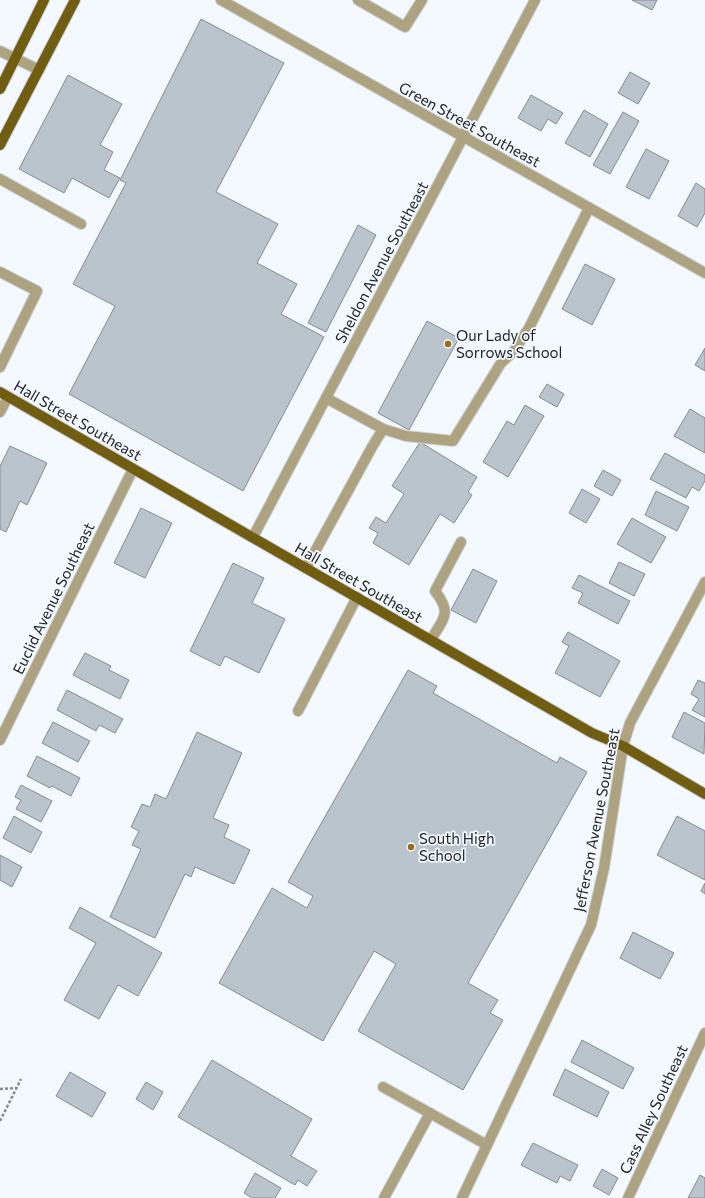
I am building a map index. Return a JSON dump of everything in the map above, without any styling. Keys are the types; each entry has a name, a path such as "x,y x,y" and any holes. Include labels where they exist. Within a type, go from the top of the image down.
{"main road":[{"path":"0,89 44,0"},
{"path":"0,145 75,0"},
{"name":"Hall Street Southeast","path":"4,394 592,733 623,746 705,794"}],"street":[{"name":"Green Street Southeast","path":"221,0 705,273"},
{"path":"358,0 405,28 422,0"},
{"name":"Sheldon Avenue Southeast","path":"253,537 464,138 535,0"},
{"path":"0,51 39,70"},
{"path":"0,179 81,224"},
{"path":"326,398 383,429 406,436 453,441 501,363 514,351 529,328 589,208"},
{"path":"0,272 37,291 0,368"},
{"path":"0,412 4,394"},
{"path":"306,568 372,446 383,429"},
{"name":"Euclid Avenue Southeast","path":"0,740 133,469"},
{"path":"431,640 445,613 444,603 435,591 461,542"},
{"name":"Jefferson Avenue Southeast","path":"462,1198 591,925 604,868 623,746 630,723 705,582"},
{"path":"298,711 357,597"},
{"name":"Cass Alley Southeast","path":"628,1198 705,1033"},
{"path":"383,1087 487,1145"},
{"path":"384,1198 430,1113"}],"path":[{"path":"0,1121 21,1079"},
{"path":"0,1089 16,1088"}],"building":[{"path":"632,0 657,0 652,10"},
{"path":"201,19 284,63 216,192 278,224 257,263 297,284 281,314 324,337 243,491 69,394 115,306 73,284 126,183 120,180"},
{"path":"630,72 650,83 638,104 618,93"},
{"path":"68,75 122,104 100,145 113,152 104,170 120,178 109,198 72,178 64,193 19,169"},
{"path":"531,95 563,113 556,124 548,119 541,131 518,118"},
{"path":"584,110 608,124 590,157 565,143"},
{"path":"623,112 639,121 610,174 593,165"},
{"path":"646,149 669,161 649,199 626,187"},
{"path":"696,183 705,189 705,213 697,227 678,216"},
{"path":"358,225 376,235 326,332 308,323"},
{"path":"585,264 615,279 592,325 562,309"},
{"path":"427,321 459,338 409,430 378,413"},
{"path":"705,348 705,371 695,365"},
{"path":"547,384 564,394 557,407 539,397"},
{"path":"525,405 544,416 508,477 483,462 507,421 514,425"},
{"path":"690,409 705,418 705,453 674,436"},
{"path":"420,442 477,477 468,492 472,495 454,523 440,514 409,565 373,543 378,533 369,528 376,517 386,523 404,494 392,486"},
{"path":"10,446 47,463 27,505 20,501 6,532 0,529 0,466"},
{"path":"665,453 705,475 705,481 699,491 692,487 686,498 650,479"},
{"path":"603,470 621,480 612,496 594,486"},
{"path":"582,489 600,499 586,523 569,513"},
{"path":"656,491 689,507 677,531 645,515"},
{"path":"141,508 172,523 145,578 114,563"},
{"path":"632,518 666,537 651,563 617,544"},
{"path":"619,562 645,574 634,596 609,583"},
{"path":"233,563 264,578 252,603 285,619 259,673 225,656 220,666 190,651"},
{"path":"473,569 497,581 476,623 451,610"},
{"path":"579,575 630,601 618,624 578,603 583,593 572,588"},
{"path":"568,632 620,661 600,697 555,673 569,646 562,642"},
{"path":"85,653 111,666 109,670 129,680 120,699 73,675"},
{"path":"408,670 437,686 433,693 557,763 560,757 587,772 468,983 498,1000 490,1013 503,1020 463,1090 358,1031 396,964 374,951 323,1041 219,983 272,888 307,908 313,896 288,882"},
{"path":"698,680 705,683 705,717 692,710 699,699 691,694"},
{"path":"67,690 123,719 115,733 99,725 96,731 57,710"},
{"path":"684,712 705,723 704,754 672,737"},
{"path":"53,722 90,741 78,762 42,743"},
{"path":"197,732 242,753 213,818 229,825 224,837 250,850 234,884 195,867 191,877 185,874 155,938 110,917 141,849 132,845 139,831 131,827 142,804 150,807 155,794 166,799"},
{"path":"37,756 80,778 71,796 52,786 50,788 27,776"},
{"path":"21,785 52,801 41,822 16,809 21,800 15,797"},
{"path":"14,816 42,832 31,853 3,838"},
{"path":"677,816 705,831 705,880 657,855"},
{"path":"0,855 22,867 12,887 0,880"},
{"path":"705,883 705,894 701,891"},
{"path":"80,907 162,953 138,996 118,985 99,1019 64,1000 96,943 69,928"},
{"path":"633,932 674,953 660,979 620,958"},
{"path":"582,1040 634,1068 623,1089 571,1062"},
{"path":"212,1060 312,1119 291,1156 317,1171 307,1186 298,1180 295,1185 178,1117"},
{"path":"565,1069 609,1092 597,1117 553,1095"},
{"path":"70,1072 106,1093 92,1117 56,1096"},
{"path":"146,1082 163,1092 153,1110 136,1099"},
{"path":"533,1143 578,1165 570,1181 560,1176 557,1183 521,1165"},
{"path":"602,1169 618,1178 609,1195 593,1186"},
{"path":"255,1173 281,1188 275,1198 252,1198 244,1193"},
{"path":"700,1175 705,1178 705,1198 688,1198"}],"place":[{"name":"Our Lady of Sorrows School","path":"448,344"},
{"name":"South High School","path":"411,847"}]}
